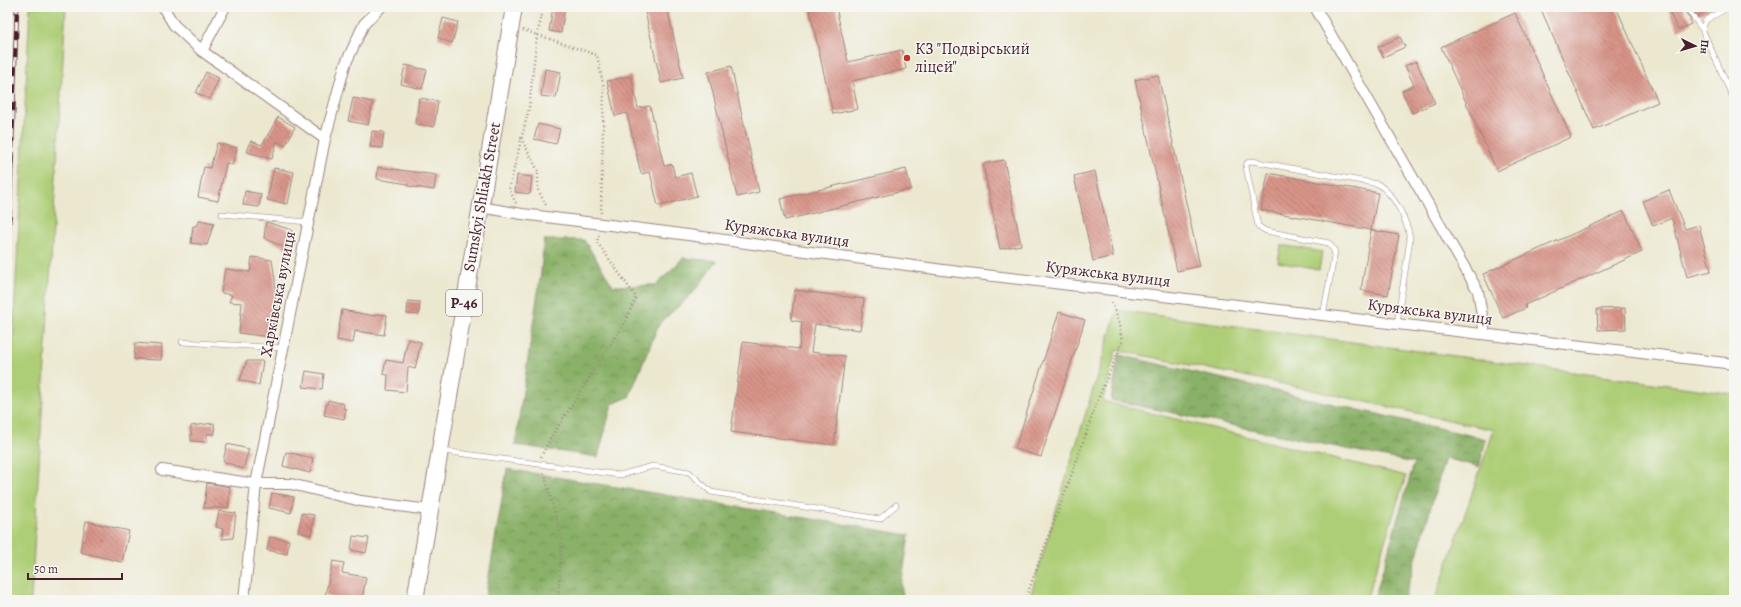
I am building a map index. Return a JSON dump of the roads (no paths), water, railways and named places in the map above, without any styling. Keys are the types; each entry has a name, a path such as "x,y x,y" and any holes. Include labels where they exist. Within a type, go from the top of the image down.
{"main road":[{"name":"Sumskyi Shliakh Street","path":"415,600 514,7"}],"street":[{"path":"163,7 174,25 202,51 325,139"},
{"path":"202,51 224,7"},
{"name":"Харківська вулиця","path":"244,600 256,484 307,222 325,139 345,65 364,24 381,7"},
{"path":"1315,7 1478,291 1485,334"},
{"name":"Куряжська вулиця","path":"480,207 522,214 943,270 1734,364"},
{"path":"162,470 256,484 291,484 361,501 429,510"}],"lane":[{"path":"1686,7 1702,29 1733,96"},
{"path":"1702,29 1706,20 1727,7"},
{"path":"1323,314 1335,252 1329,243 1266,231 1258,226 1246,167 1247,163 1252,162 1378,184 1388,190 1408,226 1410,239 1397,324"},
{"path":"222,214 307,222"},
{"path":"182,342 283,348"},
{"path":"440,450 620,475 653,466 689,472 711,492 880,519 896,505"}],"railway":[{"path":"7,282 17,7"}],"place":[{"name":"КЗ \"Подвірський ліцей\"","path":"907,58"}]}
